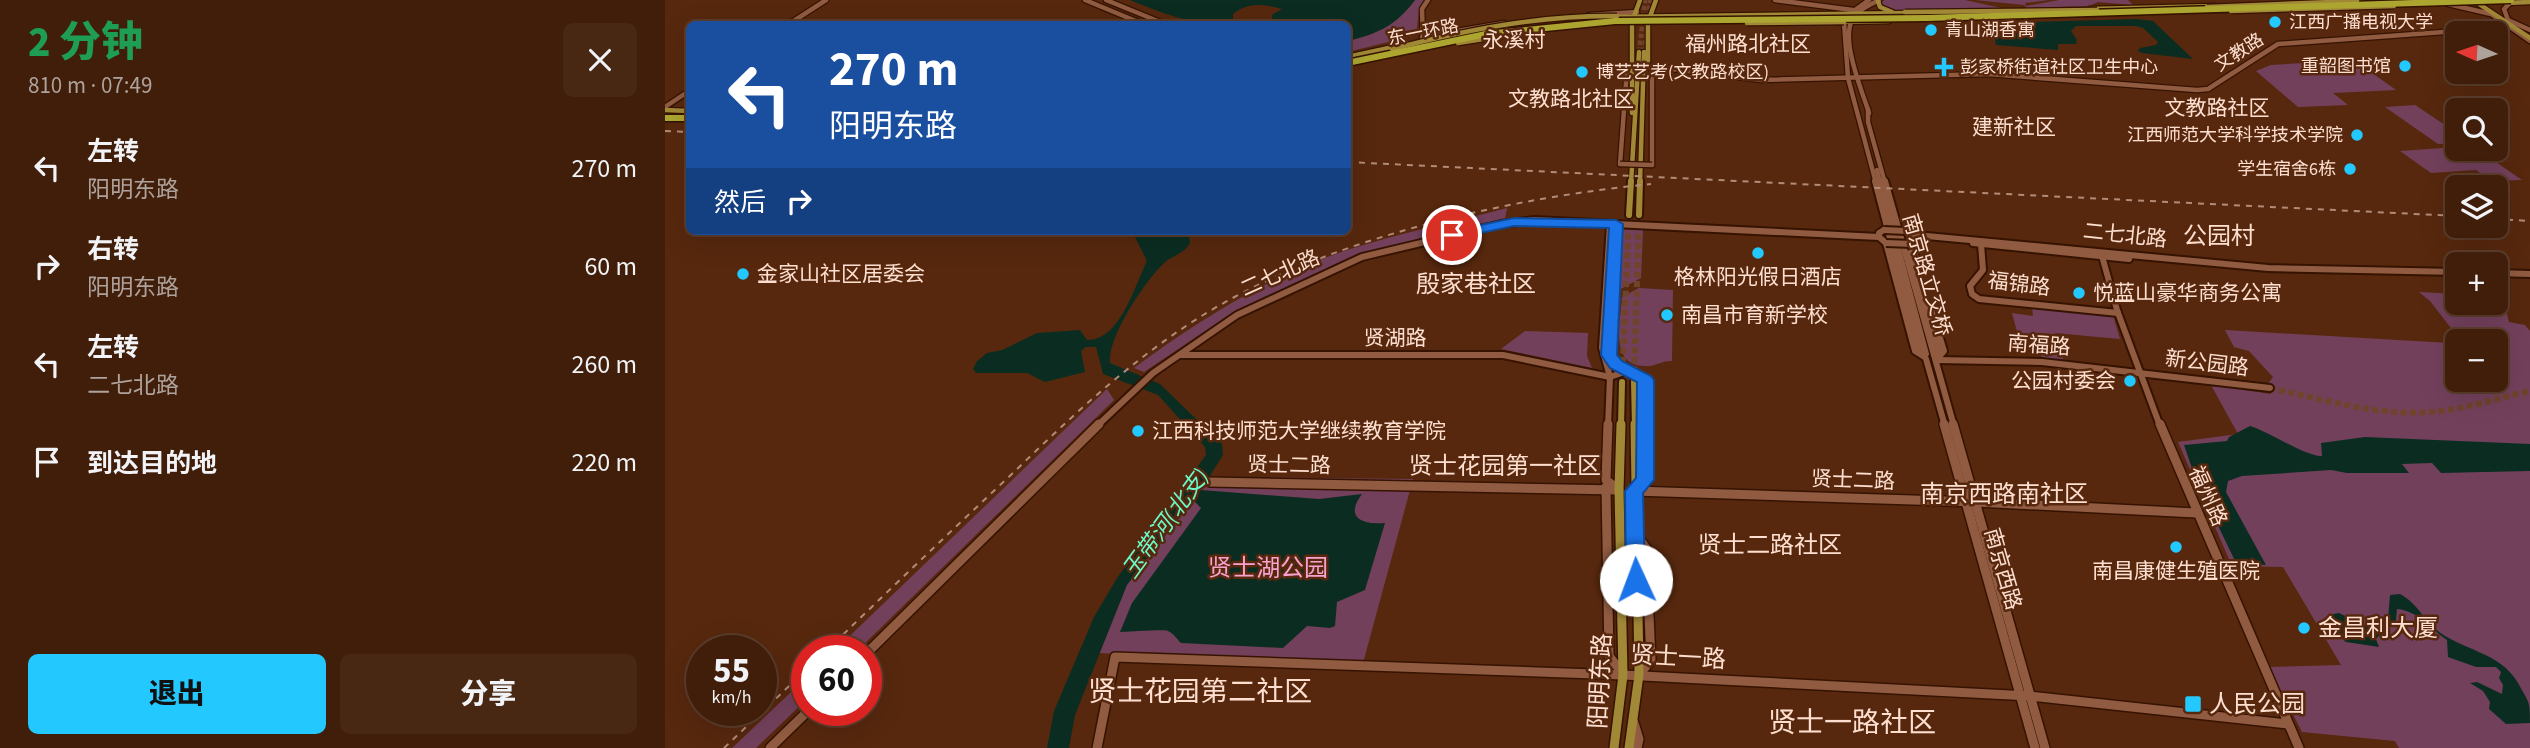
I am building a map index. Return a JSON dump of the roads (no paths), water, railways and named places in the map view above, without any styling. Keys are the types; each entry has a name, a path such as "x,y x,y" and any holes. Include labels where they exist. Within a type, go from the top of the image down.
{"highway":[{"name":"东一环路","path":"1351,60 1392,49 1495,30 1614,19 2196,9 2460,0"},
{"name":"东一环路","path":"1351,60 1476,36 1576,23 2511,1"},
{"path":"665,114 686,116"}],"main road":[{"path":"794,21 826,0"},
{"path":"1076,0 1127,21"},
{"path":"1085,0 1136,21"},
{"path":"1106,0 1157,21"},
{"path":"1423,39 1422,9 1429,0"},
{"path":"1638,129 1630,103 1632,22 1640,0"},
{"path":"1639,215 1638,129 1648,66 1648,22 1656,0"},
{"path":"1775,0 1855,12 1891,14 2119,10"},
{"path":"1859,76 1847,22 1869,0"},
{"path":"1351,60 1423,39 1533,19 1636,14 1848,15 1878,0 1880,7 1902,14"},
{"path":"1698,21 1811,23 1902,14 2387,0"},
{"path":"2472,0 2480,2 2530,36"},
{"path":"2196,9 2357,1"},
{"path":"2511,1 2504,9 2505,20 2510,27 2530,36"},
{"path":"1351,60 1566,27 1632,22 1847,22 2530,2"},
{"path":"2448,5 2475,9 2505,20"},
{"path":"2196,9 2262,12 2401,6"},
{"path":"1423,39 1526,24 1636,14"},
{"path":"1848,15 1848,78"},
{"path":"1392,49 1483,29 1569,18 1617,16"},
{"name":"文教路","path":"1648,66 1761,80 1987,74 2208,89 2277,44 2510,27"},
{"path":"1629,215 1638,129 1642,52"},
{"path":"1633,64 1627,69 1620,164 1652,165 1652,70 1648,66"},
{"name":"南京路立交桥","path":"1859,76 1868,109 1868,122 1936,360"},
{"name":"南京路立交桥","path":"1848,78 1919,348 1926,359"},
{"path":"665,114 686,94"},
{"name":"二七北路","path":"882,638 1153,373 1237,314 1362,257 1514,222 1879,237"},
{"path":"1613,224 1602,348 1610,377 1606,485 1609,656 1623,675"},
{"name":"阳明东路","path":"1613,224 1609,355 1616,365 1646,380 1645,480 1634,491"},
{"path":"1926,359 1915,351 1886,243 1879,237 1879,233 1884,230 1906,231 1915,240 1944,351 1936,360"},
{"name":"二七北路","path":"1886,243 1915,240 1981,244 2267,272 2445,273"},
{"name":"二七北路","path":"1915,240 2101,254"},
{"name":"福锦路","path":"1981,244 1983,270 1970,286 1972,294 1979,299 2118,313"},
{"name":"福州路","path":"2101,254 2118,313 2140,373 2196,513 2299,748"},
{"path":"2508,275 2530,276"},
{"name":"贤湖路","path":"1179,354 1504,354 1601,373 1606,372 1606,367"},
{"name":"贤湖路","path":"1179,354 1503,355 1610,377"},
{"name":"南京西路","path":"1926,359 1971,501"},
{"name":"南福路","path":"1936,360 2042,362 2140,373"},
{"name":"南京西路","path":"1936,360 1971,501 2025,696 2035,748"},
{"path":"1610,377 1627,371"},
{"name":"新公园路","path":"2140,373 2270,388"},
{"name":"阳明东路","path":"1614,748 1623,675 1619,490 1622,382"},
{"name":"阳明东路","path":"1629,748 1639,675 1634,532 1634,382"},
{"name":"贤士二路","path":"1210,482 1606,485 1619,490"},
{"name":"贤士二路","path":"1634,491 1971,501 2196,513"},
{"name":"贤士一路","path":"1097,748 1115,657 1639,675 2025,696 2288,724"},
{"name":"南京西路","path":"2025,696 2045,748"},
{"path":"1634,723 1639,739 1637,748"},
{"path":"770,748 793,726"}],"water":[{"path":"1130,0 1415,0 1386,27 1351,40 1351,21 1272,21 1272,15 1282,9 1269,6 1244,7 1233,14 1233,21 1195,21"},
{"path":"2136,19 2153,21 2193,59 2138,51 2158,42 2143,28 2136,26 2076,26 2071,31 2077,40 2076,44 2058,44 2058,50 1996,45 1994,35 2002,36 2002,23"},
{"name":"贤士湖公园","path":"1134,235 1189,235 1190,243 1185,250 1164,263 1138,295 1121,324 1110,363 1160,384 1222,444 1223,455 1201,490 1319,499 1362,494 1355,509 1359,518 1370,523 1385,523 1365,590 1337,602 1335,626 1307,626 1283,648 1181,643 1165,630 1120,632 1132,603 1201,508 1193,500 1127,585 1075,715 1069,748 1047,748 1054,711 1094,617 1117,578 1206,455 1205,447 1158,395 1103,374 1096,347 1086,347 1081,351 1085,372 1045,382 1027,373 976,373 973,369 977,361 987,353 1002,350 1037,333 1080,330 1087,340 1099,338 1109,331 1125,310 1147,261"},
{"path":"2250,426 2307,453 2322,456 2321,443 2365,437 2530,444 2530,471 2441,473 2432,463 2402,464 2409,473 2347,473 2331,470 2242,476 2228,481 2226,492 2266,565 2236,563 2196,480 2184,445 2227,441 2229,437"},
{"path":"2400,594 2445,636 2491,658 2510,672 2528,702 2530,723 2506,724 2489,709 2490,702 2483,691 2470,683 2477,682 2502,694 2503,685 2499,678 2501,672 2496,667 2476,667 2448,657 2447,640 2412,613 2397,609 2396,620 2391,625 2382,624 2382,632 2376,639 2379,647 2346,642 2326,627 2328,615 2339,613 2370,628 2375,627 2380,618 2388,619 2390,595"}],"tunnel":[{"path":"1639,52 1645,0"},
{"path":"1644,52 1650,0"},
{"path":"1622,382 1629,215"},
{"path":"1634,382 1639,215"},
{"path":"2270,388 2349,406 2410,413 2455,409 2530,391"}],"railway":[{"path":"665,131 686,132"},
{"path":"1351,162 2445,215"},
{"path":"843,635 1087,404 1164,341 1220,305 1268,280 1320,259 1429,224 1542,199 1651,184"},
{"path":"2508,220 2530,221"},
{"path":"724,748 791,684"}],"place":[{"name":"江西广播电视大学","path":"2275,22"},
{"name":"青山湖香寓","path":"1931,30"},
{"name":"重韶图书馆","path":"2405,66"},
{"name":"彭家桥街道社区卫生中心","path":"1944,67"},
{"name":"博艺艺考(文教路校区)","path":"1582,72"},
{"name":"江西师范大学科学技术学院","path":"2357,135"},
{"name":"学生宿舍6栋","path":"2350,169"},
{"name":"格林阳光假日酒店","path":"1758,253"},
{"name":"金家山社区居委会","path":"743,274"},
{"name":"悦蓝山豪华商务公寓","path":"2079,293"},
{"name":"南昌市育新学校","path":"1667,315"},
{"name":"公园村委会","path":"2130,381"},
{"name":"江西科技师范大学继续教育学院","path":"1138,431"},
{"name":"南昌康健生殖医院","path":"2176,547"},
{"name":"金昌利大厦","path":"2304,628"},
{"name":"人民公园","path":"2193,704"}],"district":[{"name":"永溪村","path":"1514,40"},
{"name":"福州路北社区","path":"1748,44"},
{"name":"文教路北社区","path":"1571,99"},
{"name":"文教路社区","path":"2217,108"},
{"name":"建新社区","path":"2014,127"},
{"name":"公园村","path":"2219,236"},
{"name":"殷家巷社区","path":"1476,284"},
{"name":"贤士花园第一社区","path":"1505,466"},
{"name":"南京西路南社区","path":"2004,494"},
{"name":"贤士二路社区","path":"1770,545"},
{"name":"贤士花园第二社区","path":"1200,691"},
{"name":"贤士一路社区","path":"1852,722"}],"water label":[{"name":"玉带河(北支)","path":"1165,523"}]}
